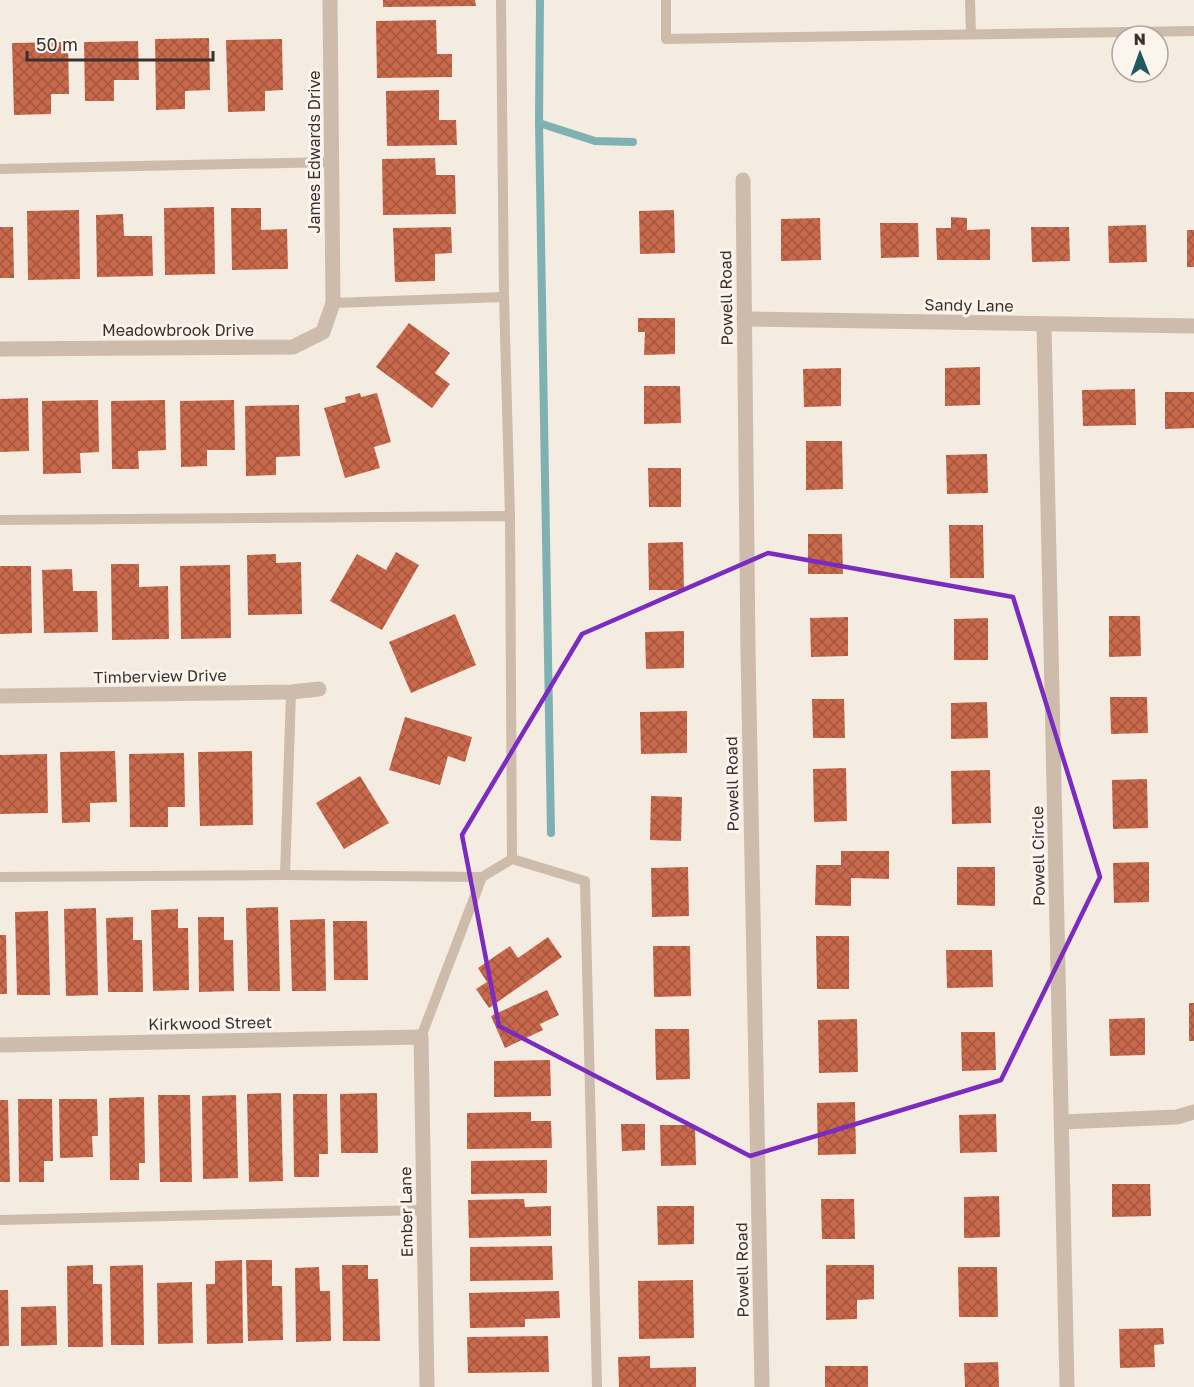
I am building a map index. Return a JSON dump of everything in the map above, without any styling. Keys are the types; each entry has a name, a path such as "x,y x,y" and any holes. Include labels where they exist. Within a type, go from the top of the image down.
{"street":[{"name":"James Edwards Drive","path":"330,0 333,303"},
{"name":"Powell Road","path":"743,180 748,650 762,1387"},
{"name":"Meadowbrook Drive","path":"0,349 292,347 323,332 333,303"},
{"name":"Sandy Lane","path":"744,319 1194,326"},
{"name":"Powell Circle","path":"1044,324 1067,1387"},
{"name":"Timberview Drive","path":"0,696 291,692 320,689"},
{"name":"Kirkwood Street","path":"0,1045 422,1037"},
{"name":"Ember Lane","path":"422,1037 427,1387"},
{"path":"1062,1122 1177,1117 1194,1112"}],"lane":[{"path":"501,0 504,297 510,516 512,859"},
{"path":"666,0 666,39 1194,31"},
{"path":"970,0 971,34"},
{"path":"0,170 332,162"},
{"path":"333,303 504,297"},
{"path":"0,520 510,516"},
{"path":"285,875 291,692"},
{"path":"0,877 285,875 482,877 512,859 585,881 597,1387"},
{"path":"422,1037 482,877"},
{"path":"0,1220 424,1210"}],"highlighted area":[{"path":"768,553 1013,597 1100,877 1001,1080 750,1156 499,1026 462,835 582,634"}],"building":[{"path":"383,0 475,0 476,6 383,7"},
{"path":"436,20 437,54 452,54 452,77 377,78 376,21"},
{"path":"209,38 210,90 185,91 185,109 156,110 155,39"},
{"path":"282,39 283,90 265,91 265,111 228,112 226,40"},
{"path":"138,41 139,80 114,80 114,101 85,101 84,42"},
{"path":"68,42 69,94 51,94 51,114 14,115 12,43"},
{"path":"439,90 439,120 456,120 457,145 387,146 386,91"},
{"path":"435,158 436,175 455,175 456,214 383,215 382,159"},
{"path":"214,207 215,274 165,275 164,208"},
{"path":"231,208 261,208 261,230 287,229 288,269 232,270"},
{"path":"79,210 80,279 28,280 27,211"},
{"path":"674,210 675,253 640,254 639,211"},
{"path":"123,214 124,236 152,236 153,276 97,277 96,215"},
{"path":"951,217 967,218 967,230 990,229 990,260 937,260 936,228 951,228"},
{"path":"820,218 821,260 781,261 781,219"},
{"path":"880,223 918,223 919,257 881,258"},
{"path":"1146,225 1147,262 1109,263 1108,226"},
{"path":"0,227 13,227 14,278 0,278"},
{"path":"451,227 452,253 435,254 435,281 395,282 393,228"},
{"path":"1031,227 1069,227 1070,261 1032,262"},
{"path":"1187,230 1194,230 1194,267 1187,267"},
{"path":"638,318 675,318 675,354 644,355 645,332 638,332"},
{"path":"409,323 450,353 435,373 450,384 432,408 376,367"},
{"path":"980,367 980,405 945,406 945,368"},
{"path":"841,368 841,406 804,407 803,369"},
{"path":"644,386 680,386 681,423 644,424"},
{"path":"1135,389 1136,425 1083,426 1082,390"},
{"path":"1165,392 1194,392 1194,428 1165,429"},
{"path":"360,393 361,397 377,393 391,442 374,447 380,468 345,478 324,408 346,402 345,397"},
{"path":"28,398 29,451 0,452 0,399"},
{"path":"98,400 99,452 80,453 81,473 43,474 42,401"},
{"path":"165,400 166,450 138,451 139,469 112,469 111,401"},
{"path":"234,400 235,450 207,450 207,466 181,467 180,401"},
{"path":"299,405 300,456 276,457 276,475 246,476 245,406"},
{"path":"806,441 842,441 843,489 806,490"},
{"path":"987,454 988,493 947,494 946,455"},
{"path":"648,468 681,468 681,507 649,507"},
{"path":"949,525 983,525 984,578 950,578"},
{"path":"808,534 842,534 843,574 808,574"},
{"path":"683,542 684,590 649,590 648,543"},
{"path":"396,552 419,565 382,630 330,601 357,554 386,570"},
{"path":"276,554 276,563 301,562 302,614 248,615 247,555"},
{"path":"111,564 139,564 139,587 168,586 169,639 112,640"},
{"path":"230,565 231,638 181,639 180,566"},
{"path":"0,566 31,566 32,633 0,634"},
{"path":"72,569 73,591 97,591 98,632 44,633 42,570"},
{"path":"455,614 476,665 411,693 389,642"},
{"path":"1109,616 1140,616 1141,656 1109,657"},
{"path":"848,617 848,656 811,657 810,618"},
{"path":"988,618 988,660 954,660 954,619"},
{"path":"684,631 684,668 646,669 645,632"},
{"path":"1110,697 1147,697 1148,733 1111,734"},
{"path":"812,699 844,699 845,738 813,738"},
{"path":"987,702 988,738 951,739 951,703"},
{"path":"687,711 687,753 641,754 640,712"},
{"path":"405,717 472,737 465,762 448,756 440,785 389,770"},
{"path":"115,751 117,802 90,803 90,822 62,823 60,752"},
{"path":"252,751 253,825 200,826 198,752"},
{"path":"184,753 185,807 168,807 168,827 130,827 129,754"},
{"path":"47,754 48,813 0,814 0,755"},
{"path":"846,768 847,821 814,822 813,769"},
{"path":"990,770 991,823 952,824 951,771"},
{"path":"360,776 389,823 344,849 316,803"},
{"path":"1147,779 1148,828 1113,829 1112,780"},
{"path":"651,796 682,797 681,841 650,840"},
{"path":"841,851 889,851 889,879 851,878 851,906 815,905 816,865 841,865"},
{"path":"1149,862 1149,902 1114,903 1113,863"},
{"path":"688,867 689,916 652,917 651,868"},
{"path":"957,867 995,867 995,906 957,905"},
{"path":"278,907 280,991 248,991 246,908"},
{"path":"96,908 98,995 66,996 64,909"},
{"path":"178,909 178,928 188,928 189,990 153,991 151,910"},
{"path":"48,911 50,995 17,995 15,912"},
{"path":"133,917 133,940 142,940 143,992 108,992 106,918"},
{"path":"198,917 224,917 224,940 233,940 234,991 199,992"},
{"path":"325,919 326,991 292,991 290,920"},
{"path":"333,921 367,921 368,980 334,980"},
{"path":"0,935 6,935 7,994 0,994"},
{"path":"816,936 849,936 849,989 817,989"},
{"path":"548,937 562,957 489,1008 476,989 487,982 478,968 510,946 518,958"},
{"path":"653,946 690,946 691,996 654,997"},
{"path":"946,950 992,950 993,987 947,988"},
{"path":"547,990 559,1015 540,1024 543,1030 505,1048 491,1016"},
{"path":"1189,1003 1194,1003 1194,1041 1189,1041"},
{"path":"1145,1018 1145,1055 1110,1056 1109,1019"},
{"path":"857,1019 858,1072 819,1073 818,1020"},
{"path":"655,1029 689,1029 690,1079 656,1080"},
{"path":"961,1032 995,1032 996,1070 962,1071"},
{"path":"550,1060 551,1096 494,1097 494,1061"},
{"path":"281,1093 283,1181 249,1182 247,1094"},
{"path":"377,1093 378,1153 341,1153 340,1094"},
{"path":"293,1094 327,1094 328,1154 319,1154 319,1177 294,1177"},
{"path":"158,1095 190,1095 192,1182 160,1182"},
{"path":"236,1095 238,1178 203,1179 202,1096"},
{"path":"144,1097 145,1163 139,1163 139,1180 110,1180 109,1098"},
{"path":"18,1099 52,1099 53,1161 44,1161 44,1182 19,1182"},
{"path":"59,1099 97,1099 98,1136 92,1136 93,1157 60,1158"},
{"path":"0,1100 8,1100 10,1182 0,1182"},
{"path":"855,1102 856,1154 818,1155 817,1103"},
{"path":"531,1112 531,1121 551,1121 552,1148 467,1149 467,1113"},
{"path":"996,1114 997,1152 960,1153 959,1115"},
{"path":"621,1124 645,1124 645,1150 622,1151"},
{"path":"660,1125 695,1125 696,1165 661,1166"},
{"path":"547,1160 547,1193 471,1194 471,1161"},
{"path":"1112,1184 1150,1184 1151,1216 1112,1217"},
{"path":"999,1196 1000,1237 964,1238 964,1197"},
{"path":"524,1199 525,1207 551,1206 551,1236 469,1238 468,1200"},
{"path":"821,1199 854,1199 855,1239 822,1239"},
{"path":"657,1206 694,1206 694,1244 658,1245"},
{"path":"552,1246 553,1280 470,1281 470,1247"},
{"path":"242,1260 243,1343 207,1344 206,1284 215,1284 215,1261"},
{"path":"246,1260 272,1260 272,1286 282,1286 283,1340 248,1341"},
{"path":"93,1265 93,1284 102,1284 103,1347 68,1347 67,1266"},
{"path":"143,1265 144,1345 111,1345 110,1266"},
{"path":"342,1265 368,1265 368,1279 378,1279 380,1341 343,1341"},
{"path":"826,1265 874,1265 874,1299 857,1300 857,1319 826,1320"},
{"path":"319,1267 320,1291 330,1291 331,1341 296,1342 295,1268"},
{"path":"958,1267 997,1267 998,1317 959,1317"},
{"path":"693,1280 694,1338 639,1339 638,1281"},
{"path":"192,1282 193,1343 158,1344 157,1283"},
{"path":"0,1290 8,1290 9,1346 0,1346"},
{"path":"559,1291 560,1318 525,1319 525,1327 470,1328 469,1293"},
{"path":"56,1306 57,1345 21,1346 21,1307"},
{"path":"1163,1328 1164,1344 1154,1345 1155,1367 1120,1368 1119,1329"},
{"path":"548,1336 549,1372 468,1373 467,1337"},
{"path":"650,1356 650,1368 696,1367 696,1387 619,1387 618,1357"},
{"path":"998,1362 999,1387 965,1387 964,1363"},
{"path":"825,1366 868,1366 868,1387 825,1387"}],"waterway":[{"path":"540,0 539,123 551,833"},
{"path":"539,123 595,141 633,142"}]}
